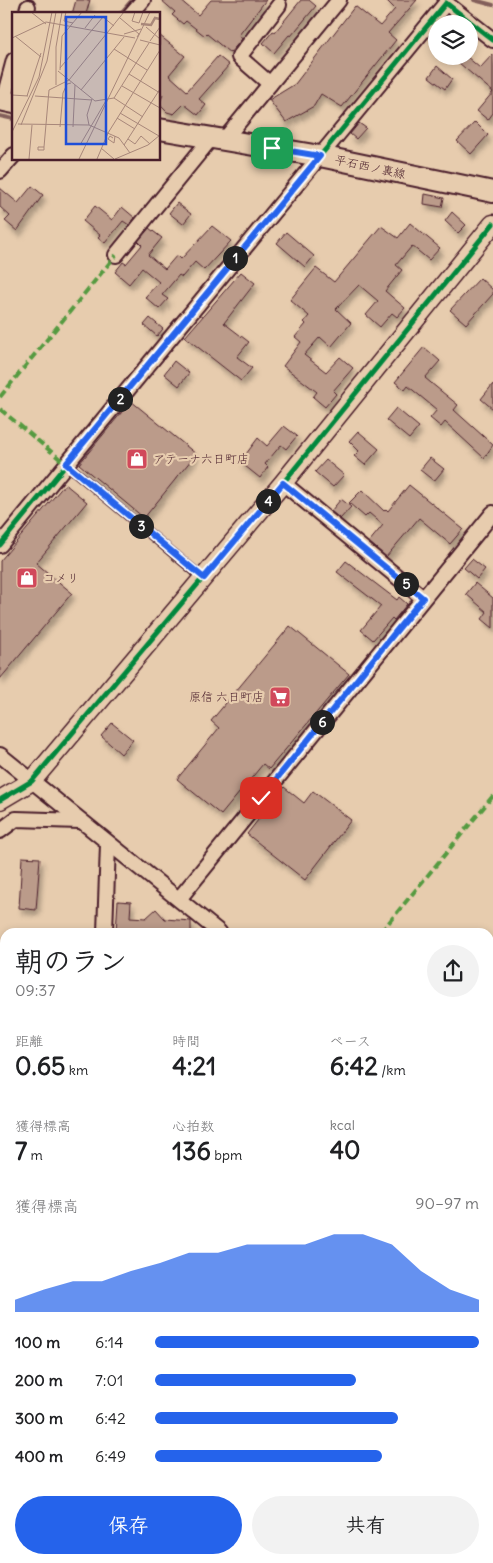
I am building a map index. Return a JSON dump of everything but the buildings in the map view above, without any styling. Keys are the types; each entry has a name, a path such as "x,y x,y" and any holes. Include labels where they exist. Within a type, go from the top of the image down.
{"main road":[{"name":"平石西ノ裏線","path":"160,129 320,156 493,192"}],"street":[{"path":"134,12 143,0"},
{"path":"116,255 218,139 270,84 339,0"},
{"path":"0,545 446,3 493,40"},
{"path":"270,84 239,57 279,5"},
{"path":"5,102 12,70"},
{"path":"0,171 12,157"},
{"path":"0,800 32,780 283,483 493,224"},
{"path":"283,483 423,598"},
{"path":"179,899 493,513"},
{"path":"0,755 80,822 214,928"},
{"path":"0,831 16,819 80,822"},
{"path":"105,928 108,844"}],"lane":[{"path":"66,464 204,578"}],"waterway":[{"path":"122,12 132,0"},
{"path":"474,0 493,5"},
{"path":"0,116 12,119"}],"marked path":[{"path":"0,397 116,255"},
{"path":"0,409 66,464"},
{"path":"384,928 493,796"}],"cycle path":[{"path":"0,545 446,3 493,40"},
{"path":"0,800 32,781 283,483 493,224"}],"place":[{"name":"アテーナ六日町店","path":"137,459"},
{"name":"コメリ","path":"27,578"},
{"name":"原信 六日町店","path":"280,697"}],"route":[{"path":"261,798 423,598 283,483 204,578 66,464 320,156 272,148"}]}
